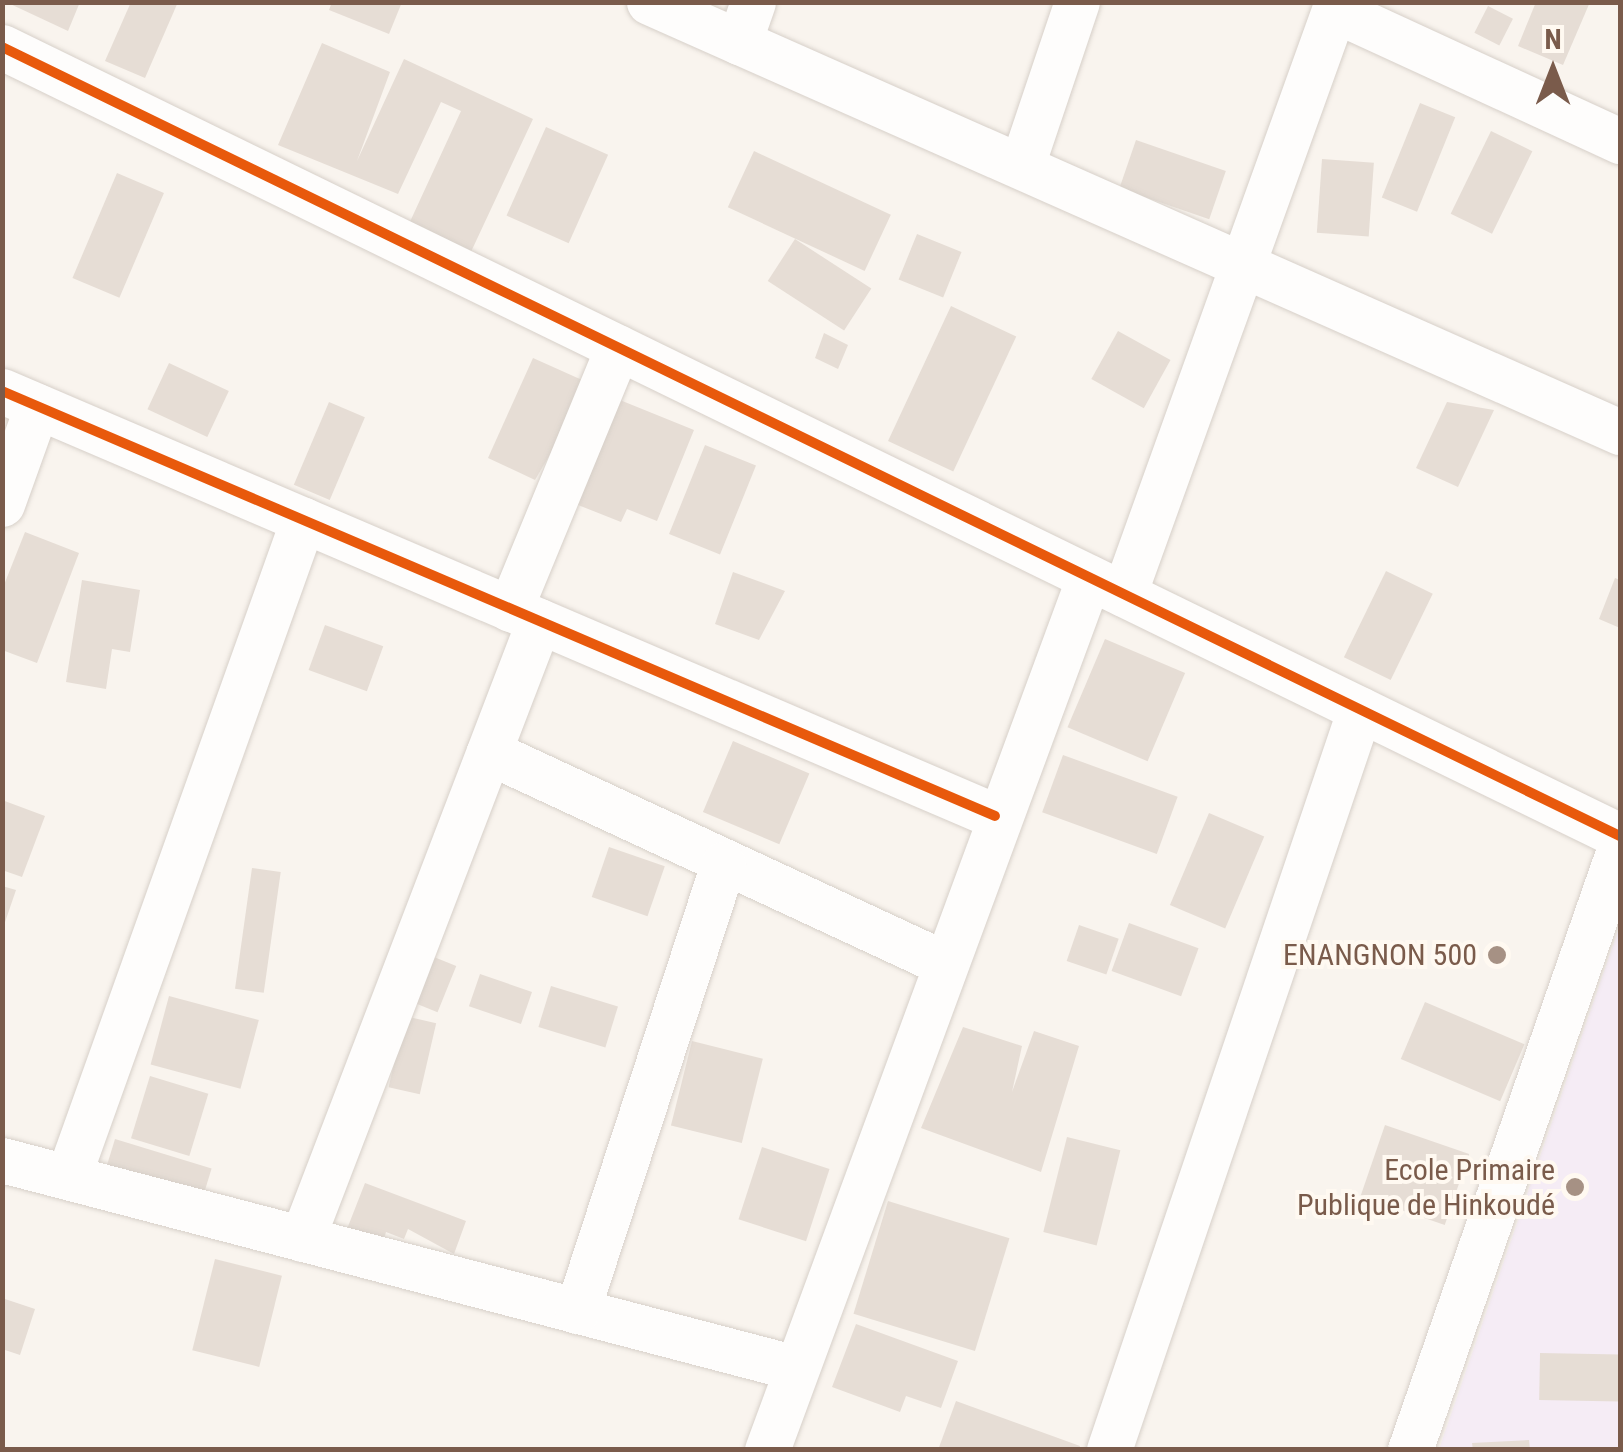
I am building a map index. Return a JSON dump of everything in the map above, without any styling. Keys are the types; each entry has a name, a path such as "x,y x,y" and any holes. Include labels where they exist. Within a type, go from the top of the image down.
{"street":[{"path":"649,2 746,22 1240,266 1620,432"},
{"path":"1023,162 1078,2"},
{"path":"767,1450 792,1367 995,816 1107,586 1240,266 1336,6 1620,141"},
{"path":"2,47 1620,836"},
{"path":"302,1238 489,752 525,615 618,348"},
{"path":"2,504 20,399 995,816"},
{"path":"68,1177 303,520"},
{"path":"1109,1450 1360,709"},
{"path":"489,752 942,962"},
{"path":"1410,1450 1620,847"},
{"path":"577,1311 724,864"},
{"path":"2,1160 792,1367"}],"shaded area":[{"name":"Ecole Primaire Publique de Hinkoudé","path":"1620,925 1620,1449 1439,1449"}],"building":[{"path":"6,2 80,2 68,31"},
{"path":"131,2 178,2 145,78 105,61"},
{"path":"332,2 402,2 389,34 329,10"},
{"path":"1536,2 1590,2 1563,65 1518,46"},
{"path":"1488,6 1513,19 1499,45 1474,33"},
{"path":"322,43 390,72 357,161 404,59 533,119 470,254 408,226 461,111 441,102 398,194 278,145"},
{"path":"1420,103 1455,117 1417,212 1382,198"},
{"path":"546,127 608,155 569,243 507,216"},
{"path":"1491,131 1532,151 1492,234 1451,214"},
{"path":"1136,140 1226,171 1209,219 1119,188"},
{"path":"754,151 891,215 865,271 728,207"},
{"path":"1322,159 1374,163 1369,236 1317,233"},
{"path":"117,173 164,193 119,298 72,278"},
{"path":"917,234 962,252 943,297 899,279"},
{"path":"795,239 871,289 844,330 768,281"},
{"path":"951,306 1016,336 953,471 888,441"},
{"path":"1118,331 1170,360 1144,408 1091,379"},
{"path":"824,333 848,345 838,369 815,358"},
{"path":"533,358 591,384 535,480 488,458"},
{"path":"169,363 229,391 207,437 147,409"},
{"path":"610,396 694,430 657,521 627,509 621,522 568,501"},
{"path":"329,402 365,417 330,500 294,485"},
{"path":"1447,402 1494,410 1458,487 1416,468"},
{"path":"705,445 756,466 720,555 669,534"},
{"path":"25,532 79,553 37,663 2,650 2,590"},
{"path":"1386,571 1433,594 1391,680 1344,657"},
{"path":"733,572 785,591 759,640 715,624"},
{"path":"1615,578 1620,580 1620,628 1599,619"},
{"path":"82,580 140,590 130,652 112,649 106,689 66,682"},
{"path":"325,625 383,646 367,691 309,670"},
{"path":"1105,639 1185,673 1148,761 1067,727"},
{"path":"733,741 809,773 779,844 703,812"},
{"path":"1063,755 1178,797 1157,854 1042,812"},
{"path":"2,800 45,816 22,877 2,870"},
{"path":"1209,813 1264,836 1225,928 1170,905"},
{"path":"609,847 665,866 648,916 592,897"},
{"path":"252,868 281,872 264,993 235,989"},
{"path":"2,886 16,890 3,928 2,928"},
{"path":"1129,923 1199,948 1181,996 1112,971"},
{"path":"1079,925 1119,939 1106,975 1067,961"},
{"path":"434,957 456,966 438,1012 415,1003"},
{"path":"480,974 532,992 521,1024 469,1006"},
{"path":"551,986 618,1006 605,1048 538,1027"},
{"path":"169,996 259,1020 240,1089 151,1065"},
{"path":"1425,1002 1524,1044 1500,1101 1401,1059"},
{"path":"405,1016 436,1023 420,1094 389,1087"},
{"path":"963,1027 1022,1046 1012,1092 1034,1031 1079,1046 1041,1172 921,1128"},
{"path":"692,1041 763,1059 742,1143 671,1125"},
{"path":"150,1076 208,1094 189,1156 131,1138"},
{"path":"1385,1125 1469,1154 1445,1225 1361,1196"},
{"path":"1067,1137 1120,1150 1097,1245 1043,1232"},
{"path":"115,1139 212,1169 203,1196 107,1167"},
{"path":"762,1147 830,1169 806,1241 739,1219"},
{"path":"365,1183 466,1221 454,1254 408,1229 404,1239 386,1232 383,1243 347,1229"},
{"path":"888,1201 1009,1238 975,1351 854,1314"},
{"path":"215,1259 282,1276 259,1367 192,1350"},
{"path":"2,1298 35,1309 20,1355 2,1349"},
{"path":"856,1324 958,1361 941,1408 906,1396 900,1412 832,1387"},
{"path":"1540,1353 1620,1354 1619,1401 1539,1400"},
{"path":"956,1401 1080,1446 1079,1450 938,1450"},
{"path":"1529,1440 1530,1450 1473,1450 1472,1443"}],"cycle path":[{"path":"2,47 1620,836"},
{"path":"2,391 995,816"}],"place":[{"name":"ENANGNON 500","path":"1497,955"},
{"name":"Ecole Primaire Publique de Hinkoudé","path":"1575,1187"}]}
